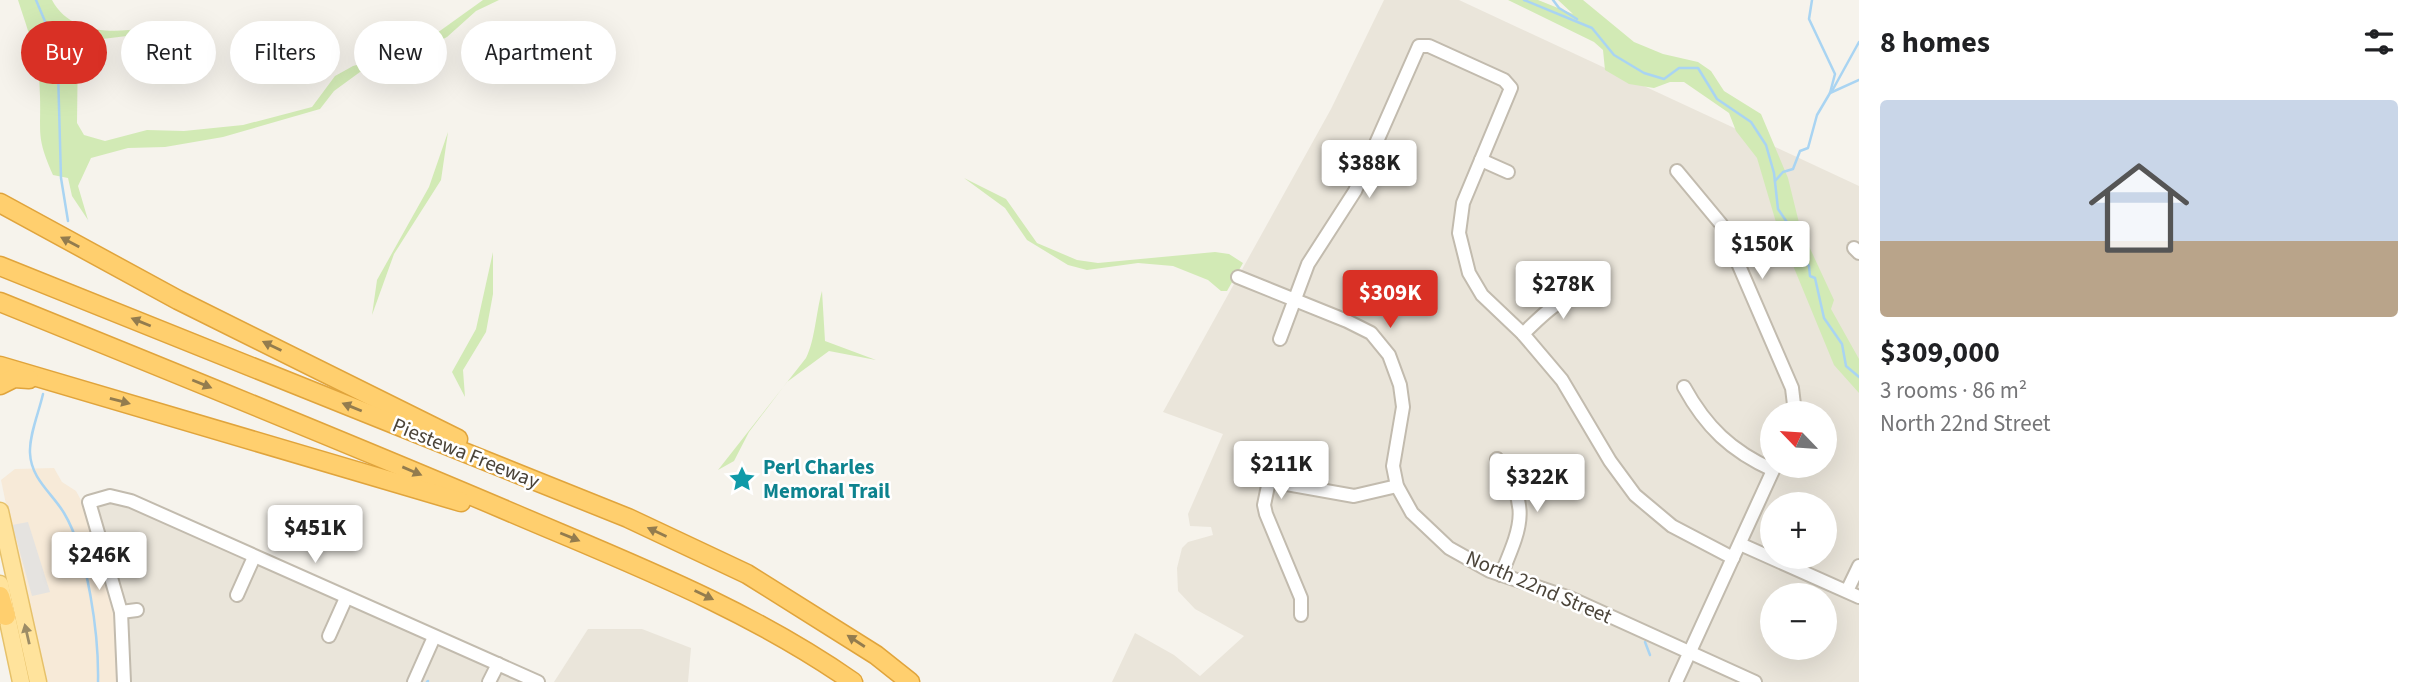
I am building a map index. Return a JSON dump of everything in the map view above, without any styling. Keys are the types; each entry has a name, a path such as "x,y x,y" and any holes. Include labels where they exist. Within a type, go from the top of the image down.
{"highway":[{"path":"4,207 178,300 551,487"},
{"name":"Piestewa Freeway","path":"0,266 628,518 747,574 876,655 910,682"},
{"name":"Piestewa Freeway","path":"1,303 542,526 731,608 809,652 853,682"},
{"path":"0,366 542,526"},
{"path":"0,385 18,377 55,383"},
{"path":"0,596 6,616"}],"main road":[{"path":"0,511 38,682"},
{"path":"0,584 21,682"}],"street":[{"path":"1280,339 1308,264 1355,191 1419,46 1429,46 1504,80 1511,88 1460,217 1463,257 1482,295 1523,334 1562,380 1610,461 1634,495 1678,531 1733,558"},
{"path":"1481,160 1508,172"},
{"path":"1677,171 1721,224 1792,388 1794,401"},
{"name":"North 22nd Street","path":"1238,277 1371,333 1389,355 1400,385 1403,407 1394,456 1397,486 1412,513 1449,548 1501,575 1570,598 1755,682"},
{"path":"1523,334 1566,298 1579,291 1595,290"},
{"path":"1684,387 1700,416 1720,439 1760,460"},
{"path":"1497,459 1517,493 1521,506 1520,522 1501,575"},
{"path":"1676,682 1770,478"},
{"path":"1300,615 1301,598 1266,514 1264,505 1269,481 1354,496 1397,486"},
{"path":"124,682 121,612 89,502 110,496 131,501 538,682"},
{"path":"1740,544 1853,594 1859,566"},
{"path":"237,595 254,557"},
{"path":"329,636 346,598"},
{"path":"121,612 137,610"},
{"path":"414,682 434,637"},
{"path":"489,682 498,664"}],"shaded area":[{"path":"1384,0 1459,0 1859,186 1859,682 1112,682 1135,633 1174,655 1200,676 1244,636 1195,609 1178,591 1177,568 1182,548 1188,542 1213,535 1211,527 1190,526 1188,514 1223,434 1163,412 1331,109"},
{"path":"54,468 62,482 76,491 82,502 115,620 117,682 43,682 1,480 15,469"},
{"path":"110,496 538,682 124,682 124,649 90,508"},
{"path":"28,522 50,592 32,596 16,538 6,539 3,523 12,525"},
{"path":"588,629 642,629 691,648 688,682 554,682"}],"green space":[{"path":"18,0 52,0 61,13 73,21 25,21"},
{"path":"483,0 499,0 476,11 465,21 461,21 461,24 447,37 447,26"},
{"path":"1508,0 1538,0 1573,14 1558,0 1583,0 1634,42 1663,54 1698,62 1711,71 1724,91 1761,114 1788,178 1800,227 1834,300 1831,309 1859,359 1859,393 1834,365 1778,229 1757,158 1736,131 1729,113 1684,82 1670,82 1654,88 1629,84 1605,70 1603,50 1594,42"},
{"path":"107,30 121,31 121,37 107,38"},
{"path":"354,66 354,76 334,91 320,109 223,137 165,147 128,148 91,158 78,186 88,220 72,196 68,178 53,175 44,152 40,136 39,84 77,84 77,123 84,135 105,141 147,130 184,131 243,125 312,107 329,84 340,84 340,73"},
{"path":"448,132 441,180 394,254 372,315 377,280 429,187"},
{"path":"964,178 1006,199 1037,243 1077,260 1098,263 1215,252 1229,254 1243,263 1227,291 1221,291 1208,280 1173,266 1138,263 1087,270 1068,265 1027,240 1005,208"},
{"path":"493,252 493,294 486,332 463,370 465,397 452,372 476,329"},
{"path":"822,291 825,341 876,360 829,351 787,382 809,351"},
{"path":"783,388 749,432 734,461 718,470"}],"waterway":[{"path":"36,0 52,38 58,71 61,178 68,221"},
{"path":"1524,0 1592,28 1614,55 1644,73 1664,79 1679,68 1698,68 1717,99 1751,122 1766,145 1774,173 1778,209 1793,231 1801,259 1809,266 1810,276 1815,278 1824,318 1842,344 1846,366 1859,377"},
{"path":"1553,0 1559,8 1577,19"},
{"path":"1775,181 1783,172 1793,169 1800,151 1808,148 1817,115 1830,93 1835,74 1809,19 1812,0"},
{"path":"1832,91 1859,42"},
{"path":"1830,93 1859,80"},
{"path":"43,394 31,439 31,462 38,478 64,513 80,550 94,619 98,682"},
{"path":"1645,642 1650,655"}],"place":[{"name":"Perl Charles Memoral Trail","path":"742,479"}]}
